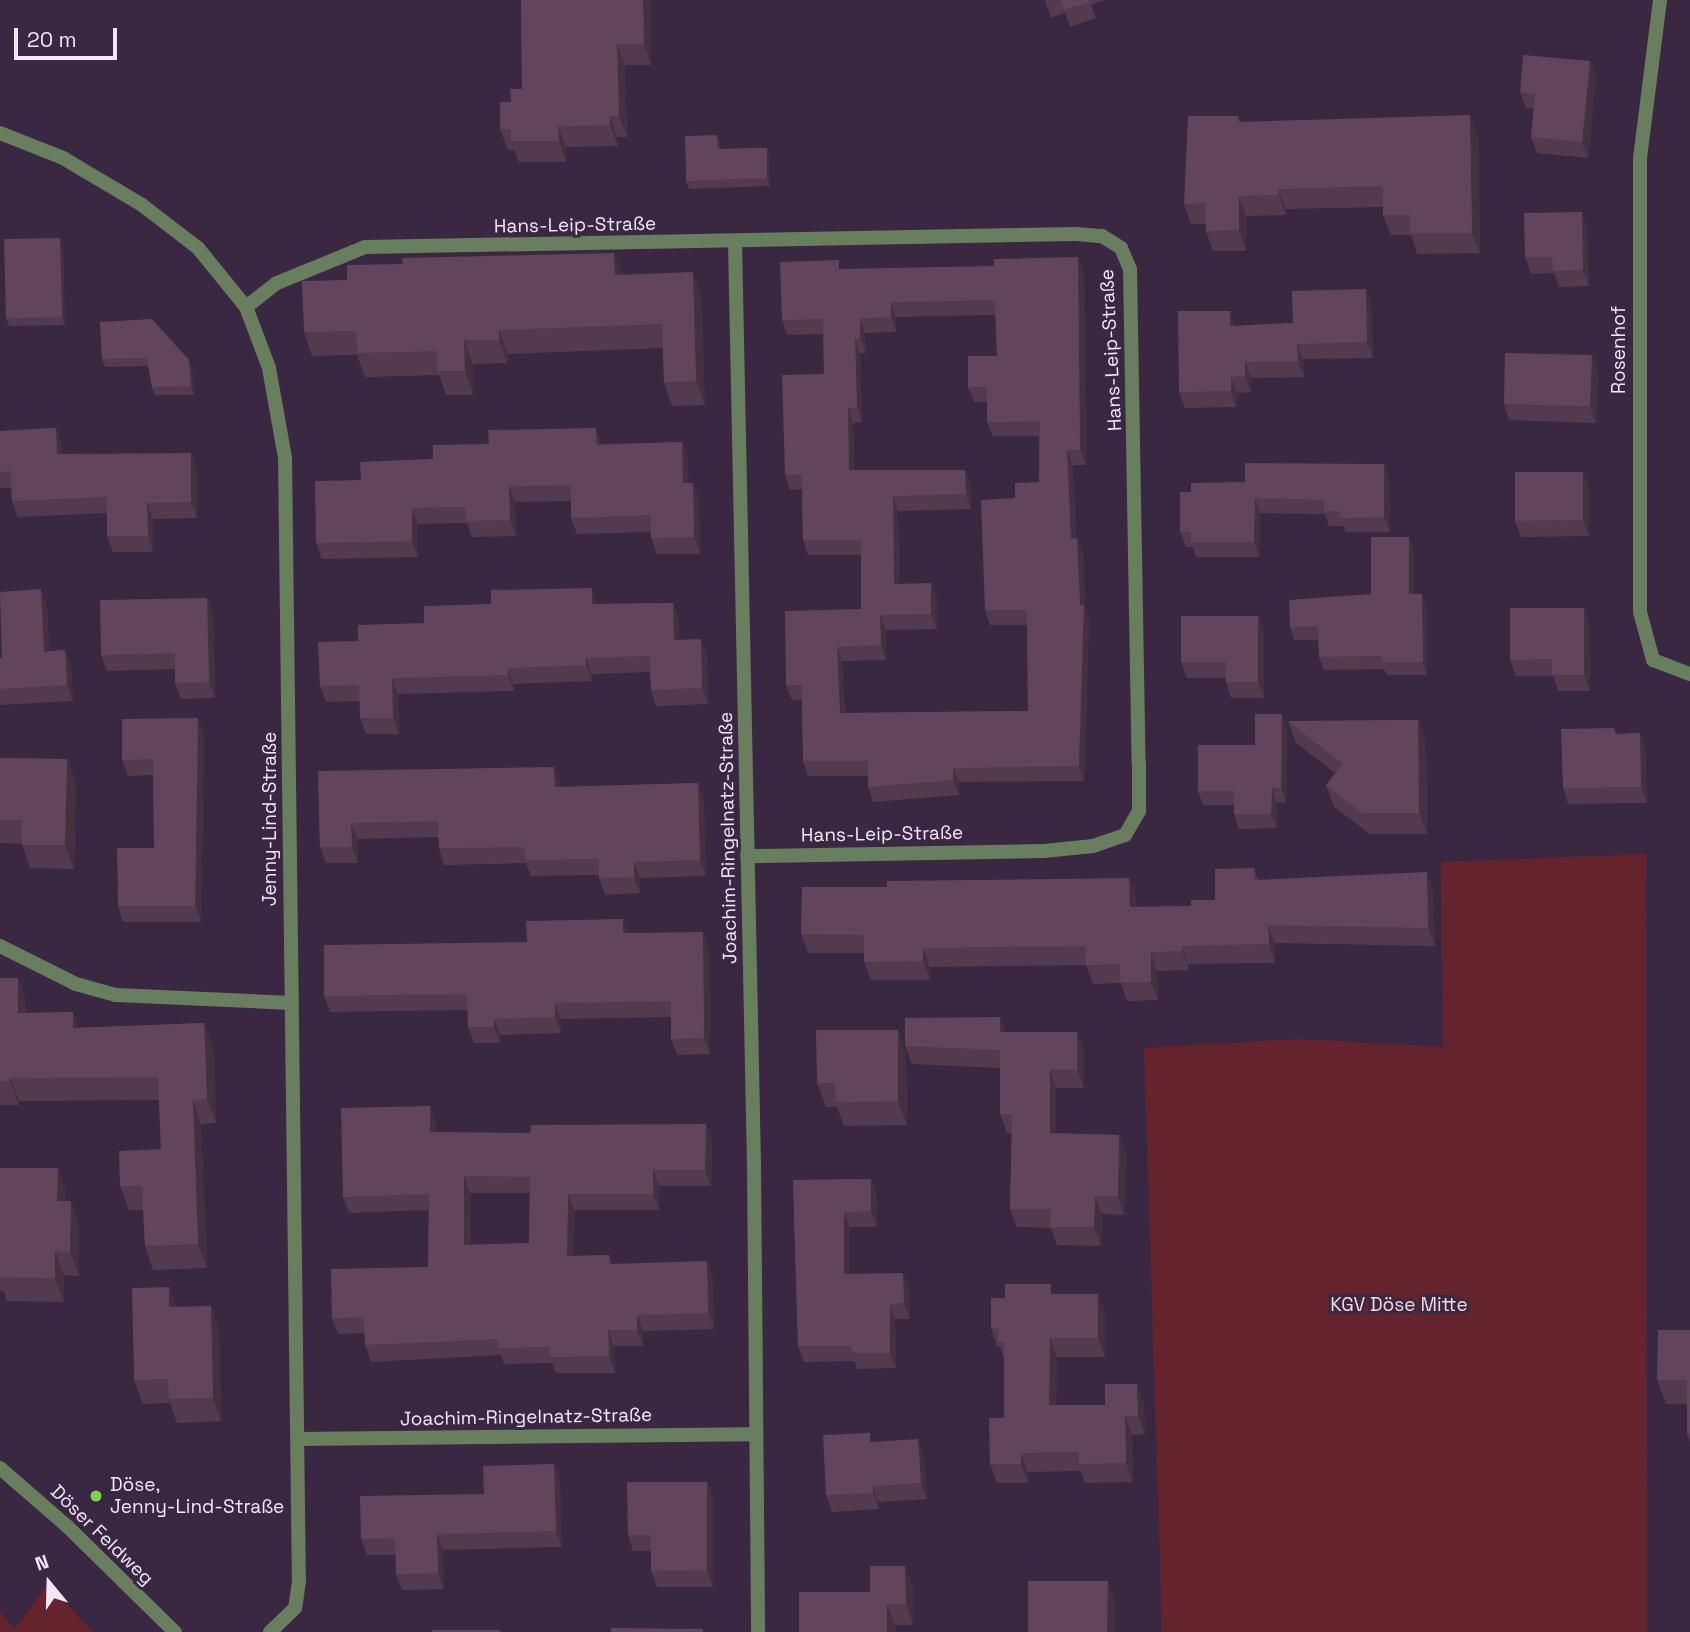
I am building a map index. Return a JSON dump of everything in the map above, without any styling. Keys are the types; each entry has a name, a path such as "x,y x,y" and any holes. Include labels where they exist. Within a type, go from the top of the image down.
{"street":[{"name":"Rosenhof","path":"1660,0 1640,158 1640,612 1653,660 1690,674"},
{"name":"Jenny-Lind-Straße","path":"0,133 62,158 142,205 198,248 246,307 269,368 285,458 298,1439 295,1608 270,1632"},
{"name":"Hans-Leip-Straße","path":"246,307 277,283 365,247 1102,236 1121,248 1130,269 1136,460 1139,811 1125,835 1093,846 1044,850 747,856"},
{"name":"Joachim-Ringelnatz-Straße","path":"735,242 755,1224 753,1434 758,1632"},
{"path":"0,946 76,984 116,995 291,1003"},
{"name":"Joachim-Ringelnatz-Straße","path":"298,1439 753,1434"},
{"name":"Döser Feldweg","path":"0,1468 68,1527 175,1632"}],"green space":[{"name":"KGV Döse Mitte","path":"1646,854 1647,1632 1162,1632 1144,1048 1297,1039 1443,1047 1441,862"},
{"path":"48,1584 93,1632 0,1632 0,1612 15,1629"}],"building":[{"path":"521,0 643,0 644,44 617,44 619,116 610,116 610,125 558,126 559,141 511,141 511,129 500,129 500,102 511,102 510,89 522,89"},
{"path":"1061,0 1089,0 1090,2 1064,10"},
{"path":"1523,55 1590,61 1582,142 1531,137 1535,94 1520,92"},
{"path":"1470,115 1472,233 1410,233 1410,215 1383,215 1383,186 1278,189 1279,195 1239,196 1239,230 1206,231 1206,203 1184,204 1188,116 1238,116 1238,122"},
{"path":"717,135 718,149 767,148 767,178 686,181 685,136"},
{"path":"1582,212 1583,270 1553,271 1552,257 1525,257 1524,213"},
{"path":"60,238 62,317 6,318 4,239"},
{"path":"614,253 615,275 693,272 696,381 664,382 662,324 499,330 499,340 464,340 465,371 437,371 437,351 357,353 356,331 304,332 302,281 347,280 347,265 403,264 402,258"},
{"path":"1078,257 1080,450 1067,450 1071,539 1077,538 1080,605 1084,605 1079,766 953,768 953,780 868,787 868,761 803,761 802,685 786,685 785,611 861,609 861,540 803,540 802,474 785,475 782,375 824,374 823,319 782,320 780,262 839,260 839,269 994,266 994,259","holes":["995,300 997,356 968,356 968,387 987,387 987,422 1040,421 1039,482 1015,483 1015,498 981,500 985,610 1027,610 1028,711 840,713 837,647 881,645 880,615 931,614 931,583 894,584 893,496 966,494 965,470 849,470 848,408 857,407 855,338 860,338 860,318 891,317 891,302"]},
{"path":"1366,289 1367,342 1297,344 1298,361 1245,362 1245,376 1231,377 1231,391 1179,392 1178,311 1230,311 1230,326 1293,323 1292,291"},
{"path":"152,319 189,360 191,386 152,387 147,358 102,359 100,322"},
{"path":"1505,353 1592,355 1590,406 1504,404"},
{"path":"56,428 57,454 191,453 191,502 147,503 148,536 107,536 107,497 12,501 11,471 0,472 0,431"},
{"path":"596,428 597,445 682,442 683,483 693,483 694,537 651,538 651,515 571,518 571,485 509,486 510,520 466,521 465,507 412,508 412,541 316,543 315,481 361,480 360,462 433,459 433,445 489,444 488,430"},
{"path":"1245,463 1384,464 1384,517 1340,518 1340,511 1324,511 1324,500 1255,498 1254,542 1191,542 1191,532 1180,532 1180,492 1191,492 1191,483 1245,482"},
{"path":"1515,472 1583,472 1583,520 1515,521"},
{"path":"1371,537 1409,537 1409,594 1422,594 1423,662 1382,662 1382,656 1319,657 1318,626 1290,627 1289,600 1371,594"},
{"path":"592,588 592,604 673,603 674,640 701,639 702,688 651,690 650,656 586,658 586,665 508,668 508,675 392,678 393,718 360,718 359,685 320,686 318,642 358,641 358,625 424,623 424,606 491,604 491,590"},
{"path":"41,589 44,652 65,650 67,685 0,689 0,592"},
{"path":"207,598 209,682 175,683 175,653 101,655 100,600"},
{"path":"1510,608 1584,608 1584,675 1552,675 1552,659 1510,660"},
{"path":"1181,616 1258,616 1258,682 1226,682 1226,662 1181,662"},
{"path":"1255,714 1282,714 1281,788 1272,788 1271,814 1234,814 1234,791 1198,791 1198,745 1255,745"},
{"path":"198,718 195,906 118,906 117,848 154,848 153,759 122,760 122,719"},
{"path":"1418,720 1419,813 1362,813 1326,785 1343,764 1288,721"},
{"path":"1614,728 1616,734 1640,733 1641,787 1563,788 1561,729"},
{"path":"0,758 67,759 65,845 22,845 22,820 0,820"},
{"path":"554,767 555,787 698,783 700,860 634,862 634,877 599,878 599,859 525,860 524,847 439,848 438,821 351,823 352,847 320,847 318,771"},
{"path":"1254,868 1254,880 1427,872 1428,928 1268,925 1269,944 1182,946 1182,951 1151,952 1151,982 1120,982 1120,964 1086,965 1086,946 923,948 923,961 864,962 864,935 801,934 802,887 887,887 887,881 1129,878 1130,907 1191,906 1191,900 1215,900 1215,869"},
{"path":"623,919 623,933 703,932 704,1038 671,1039 671,1001 555,1003 555,1017 494,1019 494,1027 468,1027 467,994 324,996 324,945 527,942 526,921"},
{"path":"0,978 18,978 18,1013 73,1012 73,1028 204,1023 207,1099 193,1100 198,1244 145,1246 142,1186 120,1186 119,1151 161,1149 158,1077 10,1078 10,1081 0,1081"},
{"path":"1000,1017 1000,1032 1077,1032 1077,1070 1050,1069 1050,1133 1119,1135 1118,1196 1095,1196 1094,1227 1050,1227 1051,1209 1010,1209 1012,1114 1000,1114 1000,1050 905,1046 905,1018"},
{"path":"816,1030 898,1030 898,1101 836,1102 835,1083 817,1083"},
{"path":"430,1106 430,1132 530,1133 531,1125 706,1124 705,1170 653,1170 653,1194 568,1194 567,1256 609,1255 609,1264 707,1261 708,1313 637,1315 637,1330 608,1330 609,1356 550,1357 550,1347 498,1348 498,1339 365,1345 364,1317 332,1318 331,1269 428,1267 429,1194 343,1197 341,1108","holes":["464,1176 530,1177 529,1243 464,1245"]},
{"path":"0,1168 58,1168 57,1201 71,1201 70,1252 55,1251 55,1278 0,1277"},
{"path":"871,1179 871,1211 844,1212 844,1274 903,1273 904,1303 890,1304 890,1353 852,1353 851,1346 798,1346 793,1180"},
{"path":"1005,1284 1051,1284 1051,1294 1098,1294 1098,1338 1050,1338 1049,1405 1105,1405 1105,1384 1137,1384 1138,1416 1125,1416 1126,1463 1079,1464 1078,1452 1021,1453 1021,1464 990,1464 989,1418 1004,1418 1004,1342 998,1342 998,1329 991,1328 991,1298 1005,1298"},
{"path":"169,1287 169,1307 211,1306 213,1398 169,1399 168,1379 134,1380 132,1288"},
{"path":"1658,1330 1690,1330 1690,1434 1687,1434 1687,1380 1657,1380"},
{"path":"870,1433 870,1442 918,1439 921,1483 873,1486 873,1493 826,1495 823,1435"},
{"path":"554,1464 556,1531 437,1534 438,1573 396,1574 395,1538 361,1539 360,1496 484,1494 483,1466"},
{"path":"627,1482 707,1482 707,1570 651,1571 651,1535 628,1535"},
{"path":"870,1566 905,1566 906,1604 887,1604 887,1632 799,1632 799,1592 870,1592"},
{"path":"1028,1581 1108,1581 1107,1632 1028,1632"},
{"path":"611,1628 703,1629 703,1632 611,1632"},
{"path":"500,1630 500,1632 432,1632"}],"place":[{"name":"Döse, Jenny-Lind-Straße","path":"96,1496"}]}
